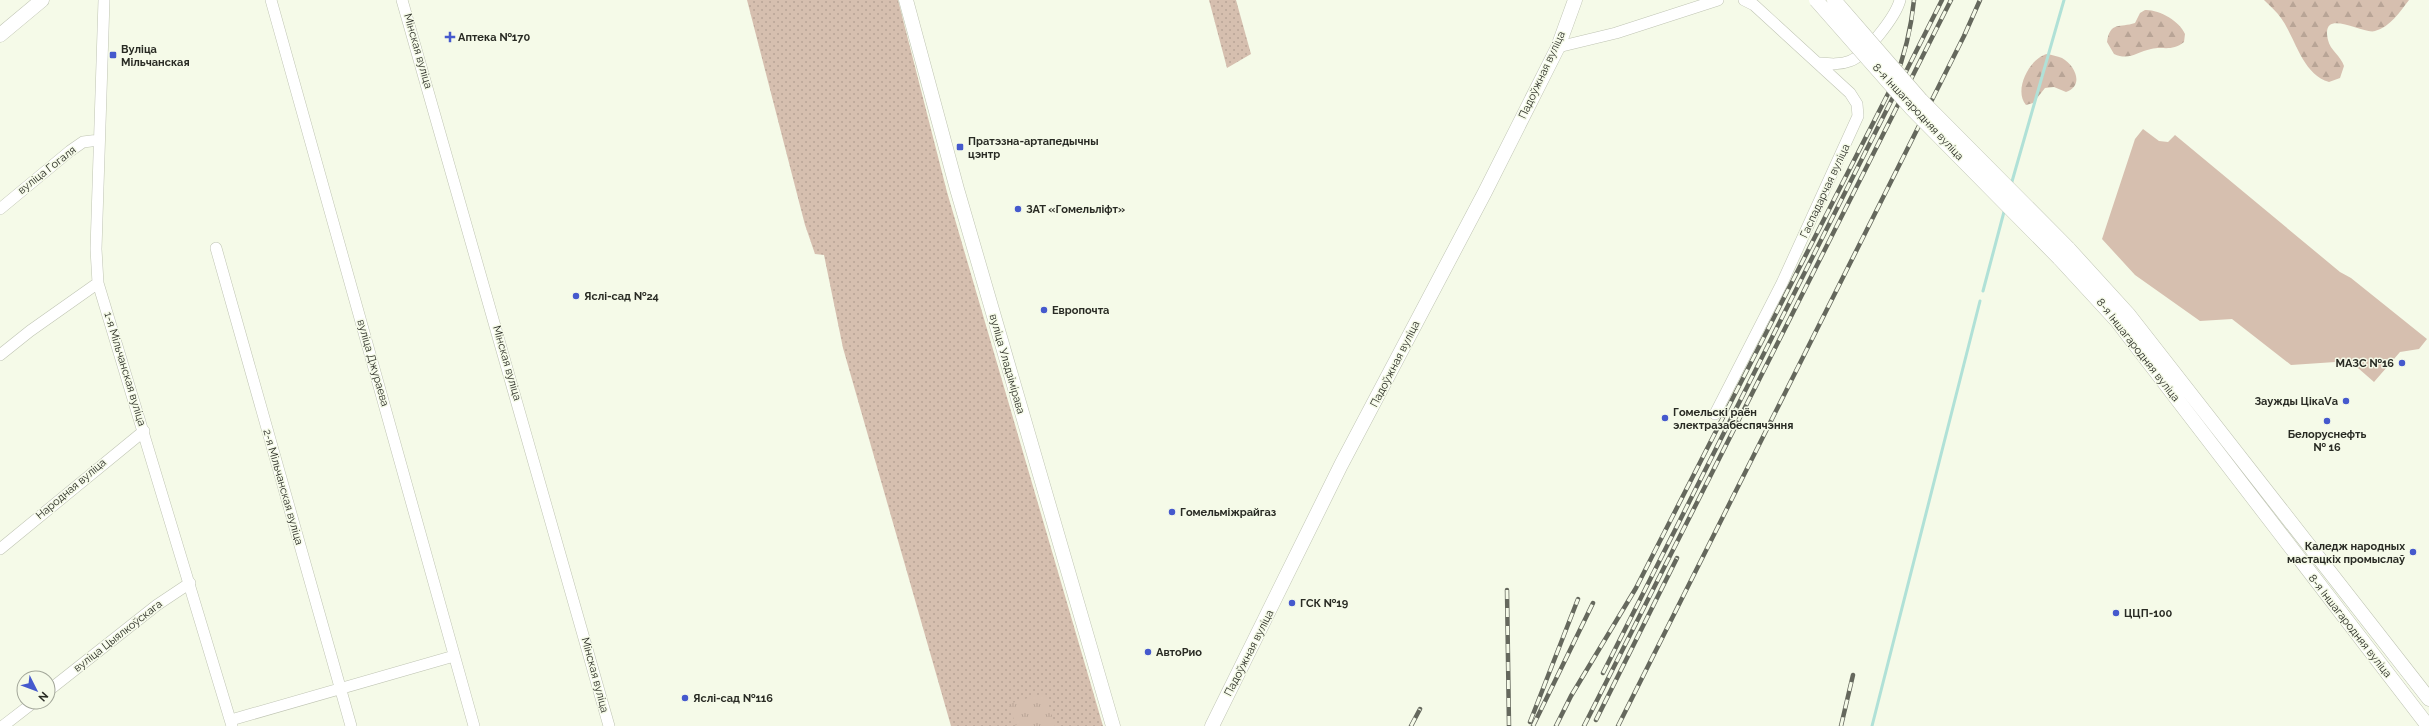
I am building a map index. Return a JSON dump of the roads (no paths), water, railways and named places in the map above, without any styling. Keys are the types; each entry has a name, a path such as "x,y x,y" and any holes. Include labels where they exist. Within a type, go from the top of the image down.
{"main road":[{"path":"0,35 42,0"},
{"name":"вуліца Уладзімірава","path":"906,0 957,189 1113,726"},
{"name":"Падоўжная вуліца","path":"1212,726 1341,465 1485,192 1558,47 1575,0"},
{"name":"8-я Іншагародняя вуліца","path":"1816,0 1912,109 2064,253 2110,293 2171,367 2286,513 2429,699"},
{"name":"8-я Іншагародняя вуліца","path":"1834,0 1921,100 2064,253 2428,726"},
{"path":"2162,379 2171,367"},
{"path":"2272,524 2286,513"}],"street":[{"name":"1-я Мільчанская вуліца","path":"104,0 96,249 98,283 232,723"},
{"name":"вуліца Джураева","path":"271,0 402,464 474,726"},
{"name":"Мінская вуліца","path":"402,0 609,726"},
{"path":"1558,47 1616,33 1718,0"},
{"name":"Гаспадарчая вуліца","path":"1715,414 1785,276 1858,116 1857,104 1850,93 1754,5 1744,0"},
{"path":"1819,63 1837,64 1852,61 1865,50 1891,20 1900,0"},
{"name":"вуліца Гогаля","path":"0,209 70,151 83,142 99,140"},
{"name":"2-я Мільчанская вуліца","path":"216,248 351,726"},
{"path":"0,356 30,331 98,283"},
{"name":"Народная вуліца","path":"0,549 144,431"},
{"name":"вуліца Цыялкоўскага","path":"56,685 157,605 190,583"},
{"path":"232,723 340,689 454,656"},
{"path":"4,726 24,710"}],"waterway":[{"path":"2011,185 2064,0"},
{"path":"1983,291 2005,208"},
{"path":"1872,726 1980,301"}],"railway":[{"path":"1556,726 1571,696 1636,588 1894,82 1907,42 1914,0"},
{"path":"1603,673 1942,0"},
{"path":"1584,726 1951,0"},
{"path":"1618,726 1964,36 1980,0"},
{"path":"1596,720 1677,558"},
{"path":"1507,590 1509,726"},
{"path":"1530,722 1578,599"},
{"path":"1533,726 1593,603"},
{"path":"1841,726 1853,675"},
{"path":"1411,726 1420,709"}],"place":[{"name":"Аптека №170","path":"450,37"},
{"name":"Вуліца Мільчанская","path":"113,55"},
{"name":"Пратэзна-артапедычны цэнтр","path":"960,147"},
{"name":"ЗАТ «Гомельліфт»","path":"1018,209"},
{"name":"Яслі-сад №24","path":"576,296"},
{"name":"Европочта","path":"1044,310"},
{"name":"МАЗС №16","path":"2402,363"},
{"name":"Заужды ЦікаVа","path":"2346,401"},
{"name":"Гомельскі раён электразабеспячэння","path":"1665,418"},
{"name":"Белоруснефть № 16","path":"2327,421"},
{"name":"Гомельміжрайгаз","path":"1172,512"},
{"name":"Каледж народных мастацкіх промыслаў","path":"2413,552"},
{"name":"ГСК №19","path":"1292,603"},
{"name":"ЦЦП-100","path":"2116,613"},
{"name":"АвтоРио","path":"1148,652"},
{"name":"Яслі-сад №116","path":"685,698"}]}
